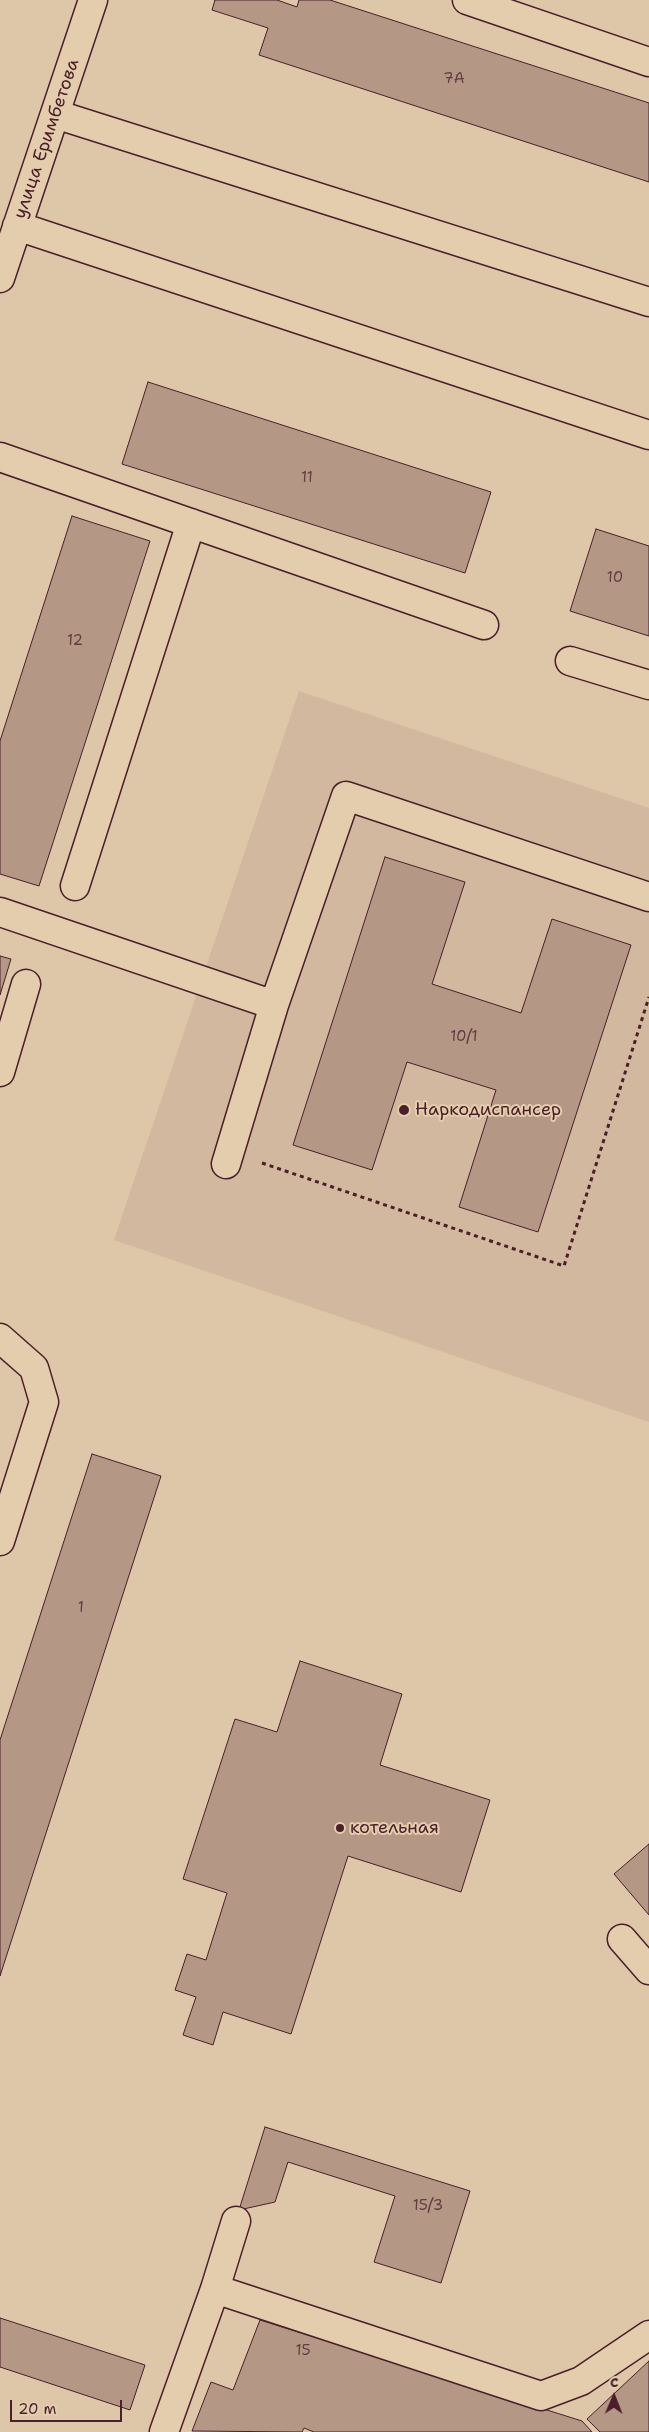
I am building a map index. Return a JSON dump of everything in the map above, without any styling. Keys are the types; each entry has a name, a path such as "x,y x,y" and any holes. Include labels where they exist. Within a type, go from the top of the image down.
{"street":[{"name":"улица Еримбетова","path":"0,278 93,0"},
{"path":"467,0 649,62"},
{"path":"55,114 649,302"},
{"path":"17,226 649,435"},
{"path":"0,457 484,625"},
{"path":"75,886 191,523"},
{"path":"570,661 649,685"},
{"path":"228,1158 274,1005 346,796 649,897"},
{"path":"0,912 274,1005"},
{"path":"0,1072 26,984"},
{"path":"0,1338 34,1368 44,1402 0,1541"},
{"path":"622,1939 649,1970"},
{"path":"164,2432 215,2289 236,2221"},
{"path":"215,2289 541,2396 581,2382 649,2335"}],"path":[{"path":"228,1158 564,1266 649,997"}],"shaded area":[{"name":"Наркодиспансер","path":"299,691 649,808 649,1422 114,1240"}],"building":[{"path":"215,0 277,0 297,7 299,0 330,0 649,103 649,182 259,55 268,28 212,10"},
{"path":"148,382 491,492 465,573 122,464"},
{"path":"72,516 150,541 39,886 0,874 0,741"},
{"path":"596,529 649,546 649,636 570,611"},
{"path":"385,857 465,882 432,984 521,1013 552,919 631,945 538,1232 459,1207 496,1090 407,1062 372,1170 293,1145"},
{"path":"0,956 11,959 0,995"},
{"path":"92,1454 161,1476 0,1976 0,1740"},
{"name":"котельная","path":"300,1661 402,1694 380,1765 490,1800 461,1892 348,1856 291,2034 223,2012 213,2045 183,2035 196,1997 175,1990 187,1954 206,1960 227,1893 183,1879 235,1719 277,1732"},
{"path":"649,1844 649,1915 614,1874"},
{"path":"265,2127 470,2191 441,2283 374,2262 395,2196 288,2162 275,2202 239,2210"},
{"path":"0,2318 145,2365 130,2410 0,2367"},
{"path":"260,2320 582,2421 592,2432 314,2432 304,2428 302,2432 192,2431 211,2382 233,2390"},
{"path":"649,2361 649,2432 600,2432 587,2419"}],"place":[{"name":"Наркодиспансер","path":"404,1110"},
{"name":"котельная","path":"340,1828"}]}
